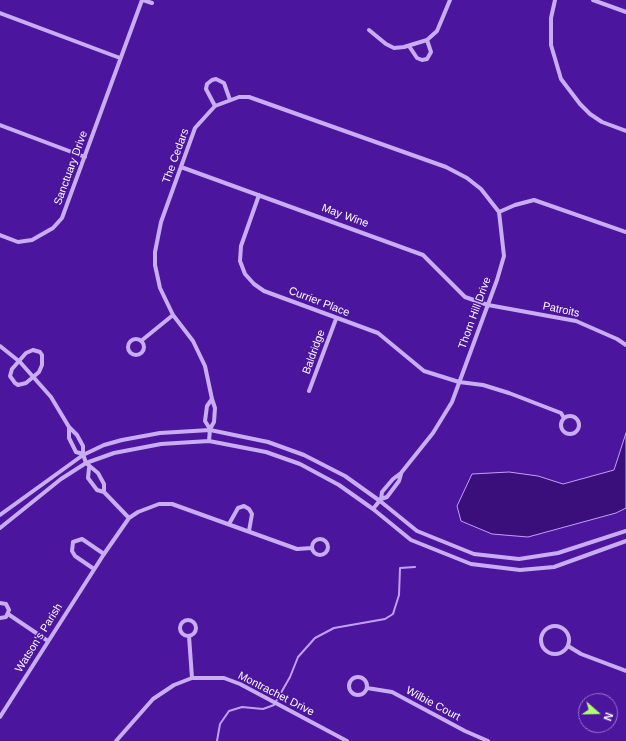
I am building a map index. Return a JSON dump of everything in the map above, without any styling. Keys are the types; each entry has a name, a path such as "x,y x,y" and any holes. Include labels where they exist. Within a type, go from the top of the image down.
{"street":[{"path":"142,0 152,3"},
{"name":"Sanctuary Drive","path":"0,235 18,242 32,240 53,228 62,218 142,0"},
{"path":"369,30 386,44 394,48 409,46 427,40 436,31 444,17 450,0"},
{"path":"555,0 551,18 550,45 561,79 580,104 590,114 602,122 626,132"},
{"path":"594,0 626,12"},
{"path":"0,13 120,58"},
{"path":"409,46 417,58 422,60 427,59 432,52 427,40"},
{"path":"215,106 206,89 207,84 212,80 216,79 224,83 230,100"},
{"name":"The Cedars","path":"209,441 210,430 214,422 215,408 205,366 193,341 173,315 160,288 155,265 155,252 161,222 195,128 215,106 239,97 249,97 446,167 467,178 481,189 499,212"},
{"path":"0,125 85,157"},
{"name":"May Wine","path":"181,167 423,255 465,297 488,305"},
{"name":"Currier Place","path":"259,195 241,246 240,261 245,274 254,284 264,291 336,319 378,333 424,371 459,382 483,385 509,393 561,413 564,418"},
{"path":"499,212 515,205 534,200 626,232"},
{"name":"Thorn Hill Drive","path":"373,509 380,500 382,492 392,479 401,473 443,419 452,402 488,305 504,256 499,212"},
{"name":"Patroits","path":"488,305 576,321 618,339 626,346"},
{"path":"141,341 173,315"},
{"name":"Baldridge","path":"309,391 336,319"},
{"path":"0,346 19,361 34,376 51,397 69,428 77,435 84,446 83,455 86,463 89,468 98,473 104,484 104,492"},
{"path":"33,350 40,352 43,359 42,365 34,376 26,383 18,385 12,381 10,376 12,369 19,361 26,353 33,350"},
{"name":"The Cedars","path":"210,430 205,421 207,406 212,399"},
{"path":"570,416 577,420 579,426 576,432 571,435 562,431 561,422 564,418 570,416"},
{"path":"69,428 69,438 76,452 83,455"},
{"path":"0,515 83,455 104,445 160,433 210,430 268,442 304,455 345,476 380,500 417,531 474,554 519,559 558,553 626,531"},
{"path":"0,528 61,479 86,463 114,453 161,444 209,441 266,452 300,464 339,485 373,509 411,540 471,564 530,570 554,567 626,541"},
{"path":"89,468 88,478 97,490 104,492 129,518"},
{"name":"Thorn Hill Drive","path":"380,500 387,497 399,481 401,473"},
{"name":"Watson's Parish","path":"0,717 94,569 129,518 146,507 159,504 172,504 297,549 312,548"},
{"path":"229,524 238,508 244,506 249,509 252,514 249,531"},
{"path":"94,569 75,556 72,551 73,542 82,540 104,554"},
{"path":"0,603 8,605 9,610 8,614 4,618 0,618"},
{"path":"8,614 48,640"},
{"path":"557,626 561,627 568,632 568,646 561,653 552,653 544,648 542,644 542,635 548,628 557,626"},
{"path":"189,636 192,678"},
{"path":"568,646 581,654 625,669"},
{"name":"Wilbie Court","path":"358,677 365,681 367,688 362,695 356,696 350,692 348,686 352,679 358,677"},
{"name":"Montrachet Drive","path":"116,741 153,699 174,685 192,678 224,678 240,684 280,704 348,741"},
{"name":"Wilbie Court","path":"367,688 392,692 465,731 488,741"}],"shaded area":[{"path":"626,433 626,508 616,513 528,537 492,534 461,521 457,506 472,474 509,472 538,476 563,484 614,470"}],"waterway":[{"path":"217,741 220,724 229,711 242,707 263,709 274,705 290,677 298,657 315,638 334,628 385,619 393,614 399,595 400,568 415,567"}]}
